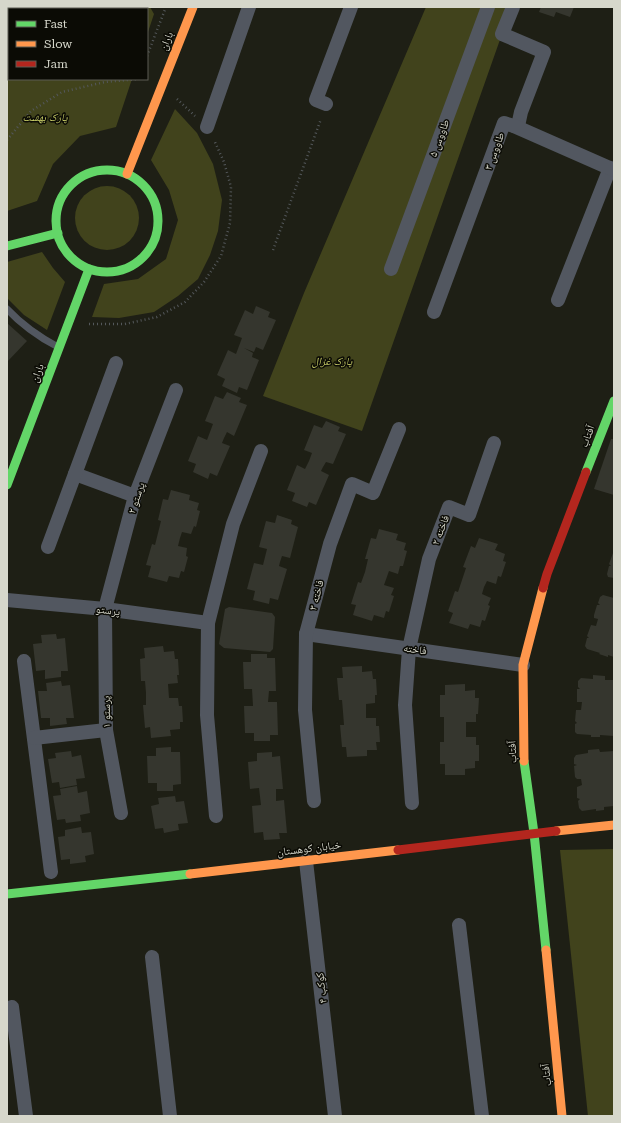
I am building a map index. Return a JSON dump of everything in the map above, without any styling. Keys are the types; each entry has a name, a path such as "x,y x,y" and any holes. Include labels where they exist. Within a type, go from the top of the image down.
{"street":[{"name":"باران","path":"127,174 193,7"},
{"path":"207,127 249,7"},
{"path":"326,104 316,100 351,7"},
{"name":"طاووس ۵","path":"391,269 488,7"},
{"name":"طاووس ۳","path":"434,312 504,124 518,126 521,112 544,52 502,34 513,7"},
{"path":"514,126 612,169 558,300"},
{"path":"106,170 127,174 137,179 150,194 157,210 158,226 154,243 145,256 128,268 111,272 89,269 73,258 63,246 58,233 56,221 59,206 68,189 86,175 106,170"},
{"path":"7,246 58,233"},
{"name":"باران","path":"7,485 89,269"},
{"path":"48,547 116,363"},
{"name":"پرستو ۲","path":"105,609 135,496 176,390"},
{"name":"آفتاب","path":"562,1116 534,833 523,756 523,665 547,574 614,400"},
{"name":"فاخته ۳","path":"314,801 305,710 306,634 330,544 352,484 373,493 399,429"},
{"name":"فاخته ۲","path":"409,649 429,559 449,507 469,515 494,443"},
{"path":"216,816 207,715 208,623 233,524 261,451"},
{"path":"75,474 135,496"},
{"name":"پرستو","path":"7,600 105,609 208,623"},
{"name":"پرستو ۱","path":"105,609 106,730 121,813"},
{"name":"فاخته","path":"306,634 523,665"},
{"path":"409,649 405,705 412,803"},
{"path":"24,661 51,872"},
{"path":"34,738 106,730"},
{"name":"خیابان کوهستان","path":"7,893 306,861 534,833 614,825"},
{"name":"کوکب ۴","path":"306,861 335,1116"},
{"path":"459,924 482,1116"},
{"path":"152,957 170,1116"},
{"path":"12,1007 26,1116"}],"lane":[{"path":"7,309 15,318 41,338 59,348"}],"path":[{"path":"148,53 166,7"},
{"path":"7,140 31,111 62,92 106,82 127,80"},
{"path":"89,324 125,324 157,317 185,302 204,282 221,256 230,223 232,187 224,162 207,127 176,98"},
{"path":"273,250 326,104"}],"green space":[{"name":"پارک بهشت","path":"150,7 154,14 148,32 148,8 8,8"},
{"name":"پارک غزال","path":"426,7 513,7 502,34 362,431 263,396 304,293"},
{"name":"پارک بهشت","path":"8,8 8,80 132,80 116,127 80,136 53,164 37,201 7,211"},
{"path":"175,109 197,133 213,164 222,200 218,231 210,255 198,279 178,296 154,312 119,318 92,317 104,284 138,279 166,259 178,220 169,190 151,160"},
{"path":"101,186 113,186 130,195 137,206 139,218 137,230 130,241 113,250 101,250 89,245 80,236 75,224 75,212 80,200 89,191"},
{"path":"42,252 65,282 47,330 24,315 7,298 7,262"},
{"path":"614,849 614,1116 588,1116 560,850"}],"building":[{"path":"541,7 574,7 570,17 556,12 554,17 539,12"},
{"path":"256,306 270,312 268,317 276,320 263,350 256,347 254,352 244,348 253,353 252,357 259,360 247,390 239,387 237,393 222,386 225,379 217,375 228,350 236,354 242,338 234,335 245,310 253,314"},
{"path":"7,323 27,341 7,362"},
{"path":"227,392 241,398 239,402 247,405 234,436 227,432 222,443 230,446 217,476 210,473 208,479 193,472 196,464 188,461 198,436 207,440 213,424 205,421 215,396 223,399"},
{"path":"326,421 340,427 338,431 346,434 333,464 326,462 321,471 329,475 316,505 309,502 307,507 292,501 295,493 287,490 297,465 305,469 309,461 312,453 304,450 314,425 322,428"},
{"path":"611,439 614,439 614,495 594,489"},
{"path":"171,490 190,495 189,500 199,503 197,510 200,511 196,527 194,526 191,534 182,532 180,538 178,546 187,548 186,556 188,557 184,572 181,571 179,578 169,576 167,582 148,577 151,566 146,565 152,544 155,545 161,521 158,520 163,499 168,500"},
{"path":"277,515 292,520 291,524 298,527 290,558 282,556 280,562 279,566 287,569 278,600 270,598 269,604 253,600 255,591 247,589 254,563 263,565 267,549 259,547 266,521 275,523"},
{"path":"379,529 398,534 396,540 406,543 404,550 407,551 403,566 400,566 398,574 389,571 384,585 394,588 391,595 394,596 389,612 386,611 384,618 374,615 372,621 353,615 356,605 351,604 358,582 361,583 365,572 368,559 365,559 371,538 376,539"},
{"path":"479,538 498,544 495,550 505,554 503,561 506,562 501,577 498,576 496,584 487,581 484,587 482,594 491,598 485,621 482,620 480,627 470,624 468,629 449,623 453,613 448,611 455,591 458,592 466,568 463,567 471,546 475,548"},
{"path":"613,553 614,578 608,577 607,574 609,566 611,566 609,564"},
{"path":"603,595 614,598 614,657 599,654 600,653 587,649 585,646 587,638 589,638 587,636 591,625 596,626 598,619 594,618 594,615 597,605 600,605 598,603 600,597"},
{"path":"229,607 272,613 275,617 273,649 270,652 224,648 219,644 225,609"},
{"path":"56,634 57,639 65,638 68,671 61,671 61,677 45,679 45,670 36,671 33,644 42,643 41,635"},
{"path":"163,646 164,652 174,651 175,659 178,659 178,683 168,684 169,698 178,698 179,706 182,706 183,722 180,722 180,729 170,730 171,736 151,738 150,727 145,728 143,705 146,705 146,693 145,681 141,681 140,659 145,658 144,648"},
{"path":"251,654 267,654 267,658 275,658 276,691 269,691 268,702 277,702 278,735 270,735 270,741 254,741 254,733 245,733 244,706 253,706 252,689 244,689 243,662 251,662"},
{"path":"362,666 362,672 372,671 373,679 376,679 377,695 375,695 375,703 366,704 366,718 376,718 376,726 379,726 380,742 376,742 377,750 367,750 367,756 347,757 346,747 342,747 340,725 344,725 342,700 339,700 337,678 343,678 342,667"},
{"path":"593,675 605,676 605,680 614,680 614,736 600,735 600,737 591,737 591,735 577,734 575,732 575,724 577,723 575,721 576,710 581,710 582,702 577,702 577,689 580,689 578,687 578,681 581,678 593,679"},
{"path":"61,681 62,686 70,685 74,718 66,718 67,724 50,726 50,718 41,718 38,691 47,691 46,683"},
{"path":"465,684 465,691 475,690 475,698 479,698 476,722 466,722 466,737 476,737 476,745 479,745 479,761 475,761 475,768 465,769 465,775 445,775 445,764 440,764 440,742 444,742 444,717 440,717 440,695 445,695 445,685"},
{"path":"171,747 171,752 180,752 181,784 173,785 173,791 157,791 157,783 148,783 147,756 156,756 156,748"},
{"path":"599,749 600,752 614,751 614,806 604,807 604,810 596,811 596,809 582,811 579,808 578,801 580,799 577,798 577,787 582,785 581,779 577,779 575,777 574,766 577,765 574,764 574,758 576,755 588,753 588,750"},
{"path":"71,751 72,757 81,755 85,778 76,779 77,785 60,788 59,782 52,783 48,759 56,758 55,753"},
{"path":"272,752 272,757 280,756 283,789 276,789 276,801 284,800 287,833 279,833 280,839 264,840 263,832 254,833 252,806 261,805 259,788 250,789 248,762 257,761 257,753"},
{"path":"77,786 78,793 87,791 90,813 80,815 81,821 66,823 65,819 57,820 53,796 61,795 60,789"},
{"path":"175,796 176,802 184,801 188,823 178,824 179,830 164,833 163,828 155,829 151,806 159,804 158,798"},
{"path":"81,827 82,833 91,832 94,854 85,856 86,862 70,864 70,859 61,860 58,837 65,836 65,830"}],"traffic: fast":[{"path":"107,170 126,174 143,185 154,202 158,221 154,240 143,257 126,268 107,272 88,268 71,257 60,240 56,221 60,202 71,185 88,174 107,170"},
{"path":"7,246 58,233"},
{"path":"7,485 89,269"},
{"path":"586,472 614,401"},
{"path":"524,761 534,833 546,950"},
{"path":"7,894 190,874"}],"traffic: slow":[{"path":"127,174 193,7"},
{"path":"524,761 523,665 543,588"},
{"path":"556,831 614,825"},
{"path":"190,874 398,850"},
{"path":"546,950 562,1116"}],"traffic: jam":[{"path":"543,588 586,472"},
{"path":"398,850 556,831"}]}
